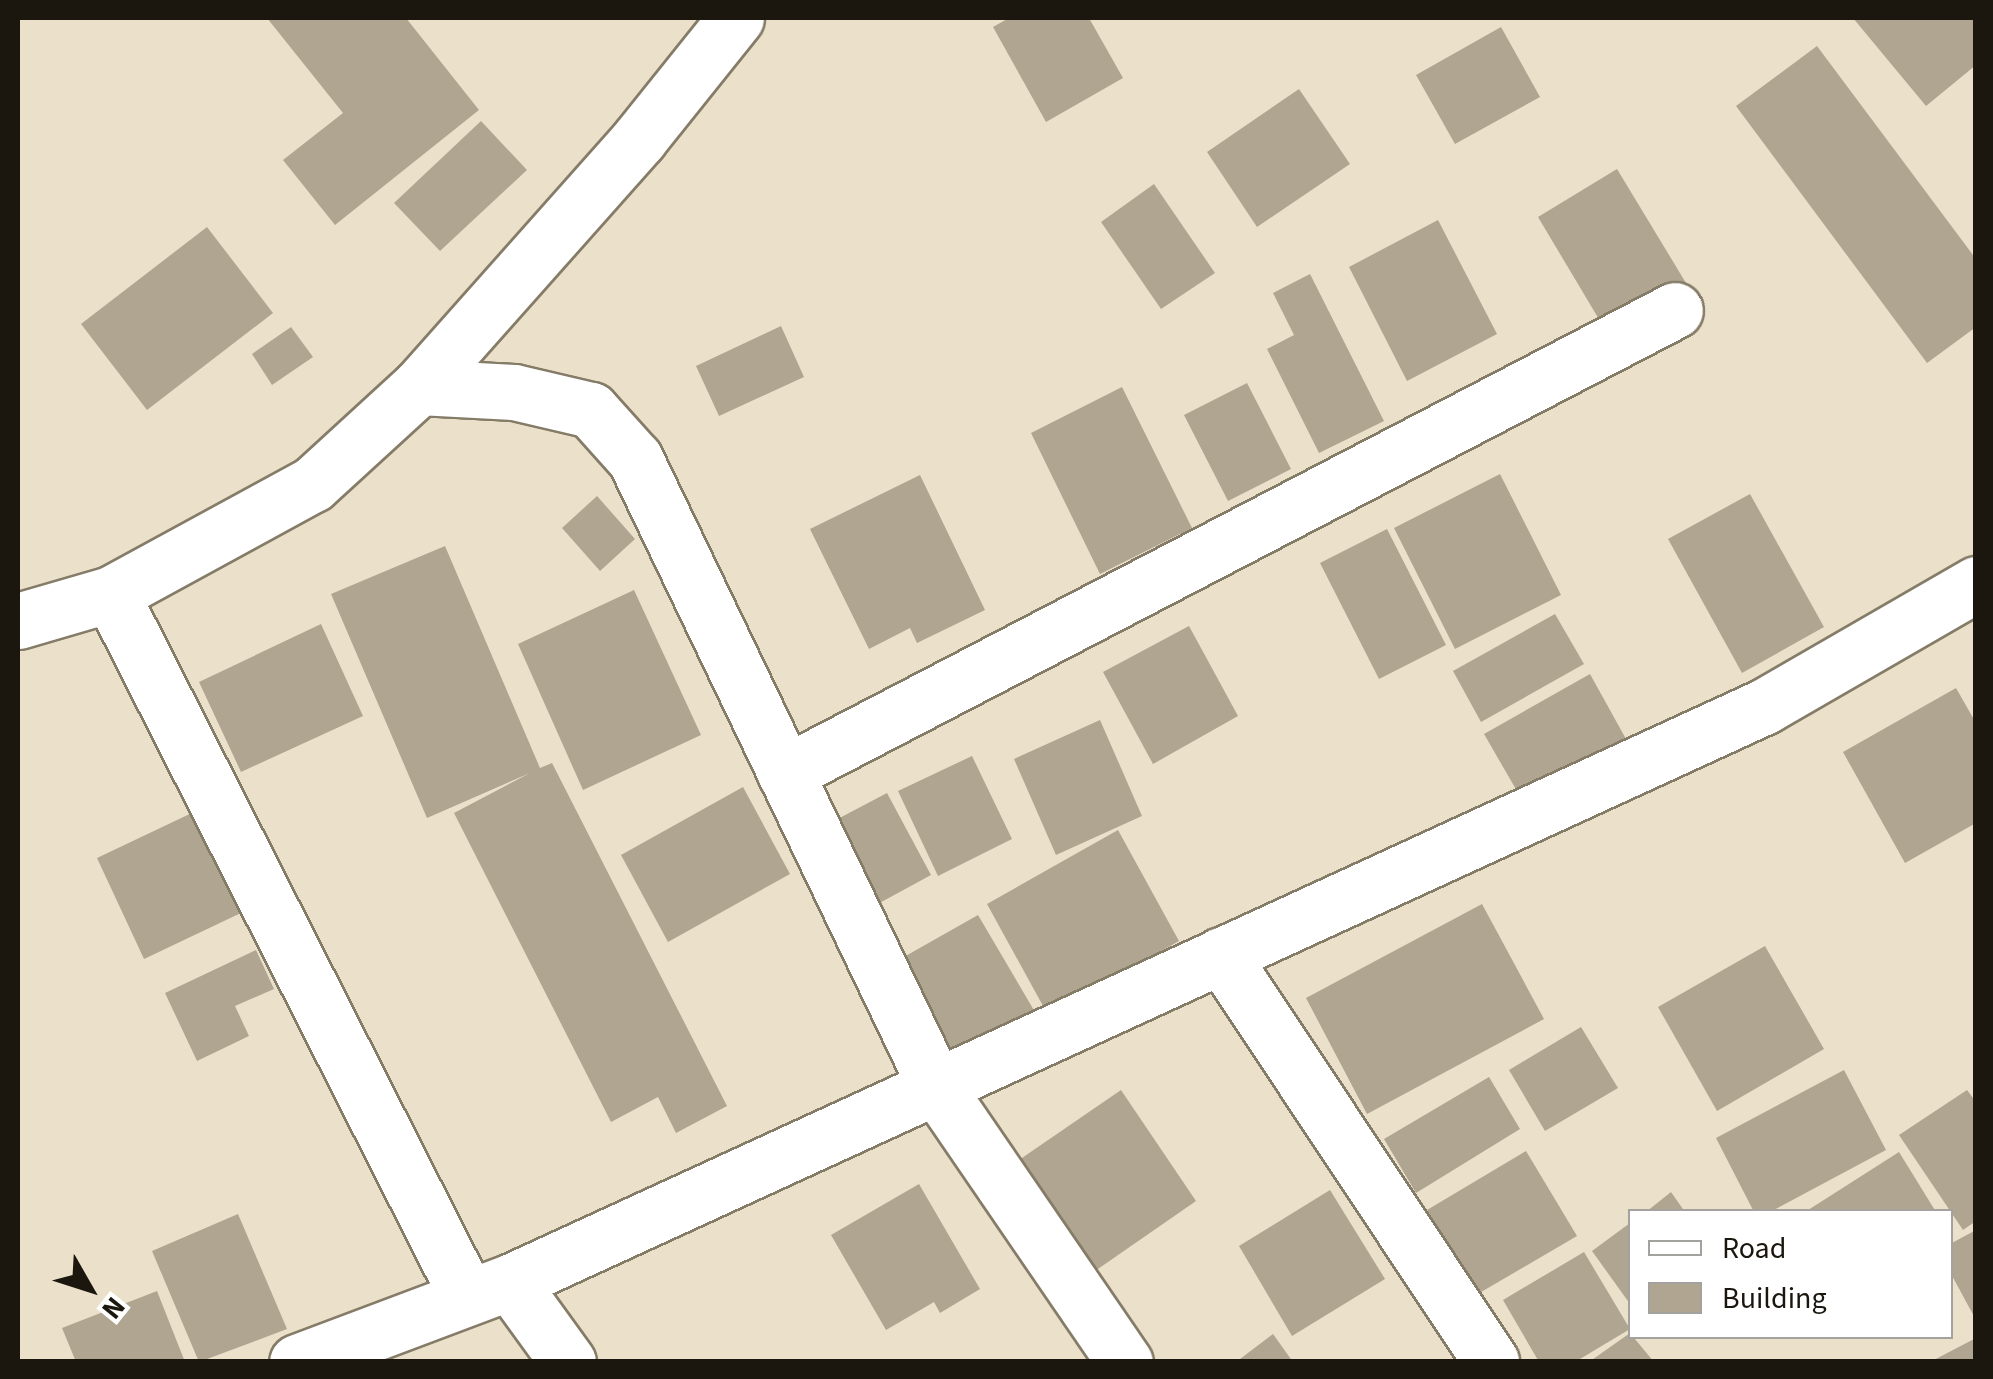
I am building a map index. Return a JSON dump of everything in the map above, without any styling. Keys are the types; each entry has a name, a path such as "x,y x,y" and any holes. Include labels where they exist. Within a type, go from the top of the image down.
{"street":[{"path":"18,621 110,594 313,484 420,387 639,139 736,18"},
{"path":"785,773 1675,310"},
{"path":"420,387 514,392 591,410 635,460 935,1086 1125,1362"},
{"path":"297,1362 489,1289 1782,698 1976,584"},
{"path":"110,594 489,1289 568,1362"},
{"path":"1221,955 1491,1362"}],"building":[{"path":"267,18 406,18 479,110 335,225 283,160 343,113"},
{"path":"1009,18 1089,18 1123,78 1046,122 993,27"},
{"path":"1853,18 1976,18 1976,65 1926,106"},
{"path":"1501,27 1540,97 1455,144 1416,75"},
{"path":"1817,46 1976,259 1976,327 1927,363 1736,106"},
{"path":"1299,89 1350,164 1257,227 1207,152"},
{"path":"481,121 527,170 440,251 394,203"},
{"path":"1617,169 1686,283 1606,331 1538,217"},
{"path":"1154,184 1215,273 1161,309 1101,222"},
{"path":"1438,220 1497,334 1407,381 1349,267"},
{"path":"207,227 273,313 147,410 81,324"},
{"path":"1310,274 1384,421 1319,453 1267,349 1294,335 1273,293"},
{"path":"781,326 804,377 719,416 696,366"},
{"path":"291,327 313,357 272,385 252,354"},
{"path":"1247,383 1291,469 1228,501 1184,415"},
{"path":"1122,387 1192,528 1100,574 1031,433"},
{"path":"1500,474 1561,595 1455,649 1394,528"},
{"path":"920,475 985,610 917,643 910,628 869,649 810,529"},
{"path":"1750,494 1824,627 1742,673 1668,539"},
{"path":"597,496 635,539 600,571 562,528"},
{"path":"1387,529 1446,645 1379,679 1320,563"},
{"path":"445,546 540,768 552,763 727,1106 676,1133 658,1097 611,1122 454,813 530,773 427,818 331,594"},
{"path":"634,590 701,735 583,790 518,644"},
{"path":"1555,614 1584,664 1481,722 1453,671"},
{"path":"321,624 363,716 241,772 199,682"},
{"path":"1189,626 1238,716 1153,764 1103,672"},
{"path":"1590,674 1626,739 1521,798 1484,734"},
{"path":"1956,688 1976,723 1976,823 1905,863 1843,752"},
{"path":"1100,720 1142,816 1056,855 1014,759"},
{"path":"972,756 1012,839 938,876 898,791"},
{"path":"743,787 790,874 668,942 621,855"},
{"path":"887,793 931,875 874,906 830,823"},
{"path":"196,811 243,912 144,959 97,858"},
{"path":"1118,830 1179,941 1048,1015 987,904"},
{"path":"1482,904 1544,1019 1367,1114 1306,998"},
{"path":"978,915 1035,1012 952,1060 895,962"},
{"path":"1765,946 1824,1049 1717,1111 1658,1007"},
{"path":"256,950 274,989 235,1006 249,1036 197,1061 165,993"},
{"path":"1581,1027 1618,1088 1545,1131 1509,1070"},
{"path":"1844,1070 1886,1150 1776,1209 1752,1209 1716,1138"},
{"path":"1489,1077 1520,1129 1416,1193 1384,1139"},
{"path":"1121,1090 1196,1201 1095,1271 1019,1160"},
{"path":"1967,1090 1976,1102 1976,1221 1963,1230 1953,1209 1949,1209 1899,1135"},
{"path":"1526,1151 1577,1236 1476,1295 1427,1210"},
{"path":"1899,1152 1934,1209 1810,1209"},
{"path":"919,1184 980,1289 940,1313 934,1302 886,1330 831,1235"},
{"path":"1330,1190 1385,1279 1292,1336 1239,1246"},
{"path":"1671,1192 1683,1209 1650,1209"},
{"path":"238,1214 287,1329 199,1362 152,1251"},
{"path":"1628,1224 1628,1301 1592,1251"},
{"path":"1976,1230 1976,1320 1953,1278 1953,1242"},
{"path":"1584,1252 1628,1330 1575,1362 1539,1362 1503,1300"},
{"path":"157,1291 185,1362 76,1362 62,1328"},
{"path":"1273,1334 1293,1362 1236,1362"},
{"path":"1628,1334 1628,1339 1635,1339 1654,1362 1589,1362"},
{"path":"1976,1338 1976,1362 1930,1362"}]}
